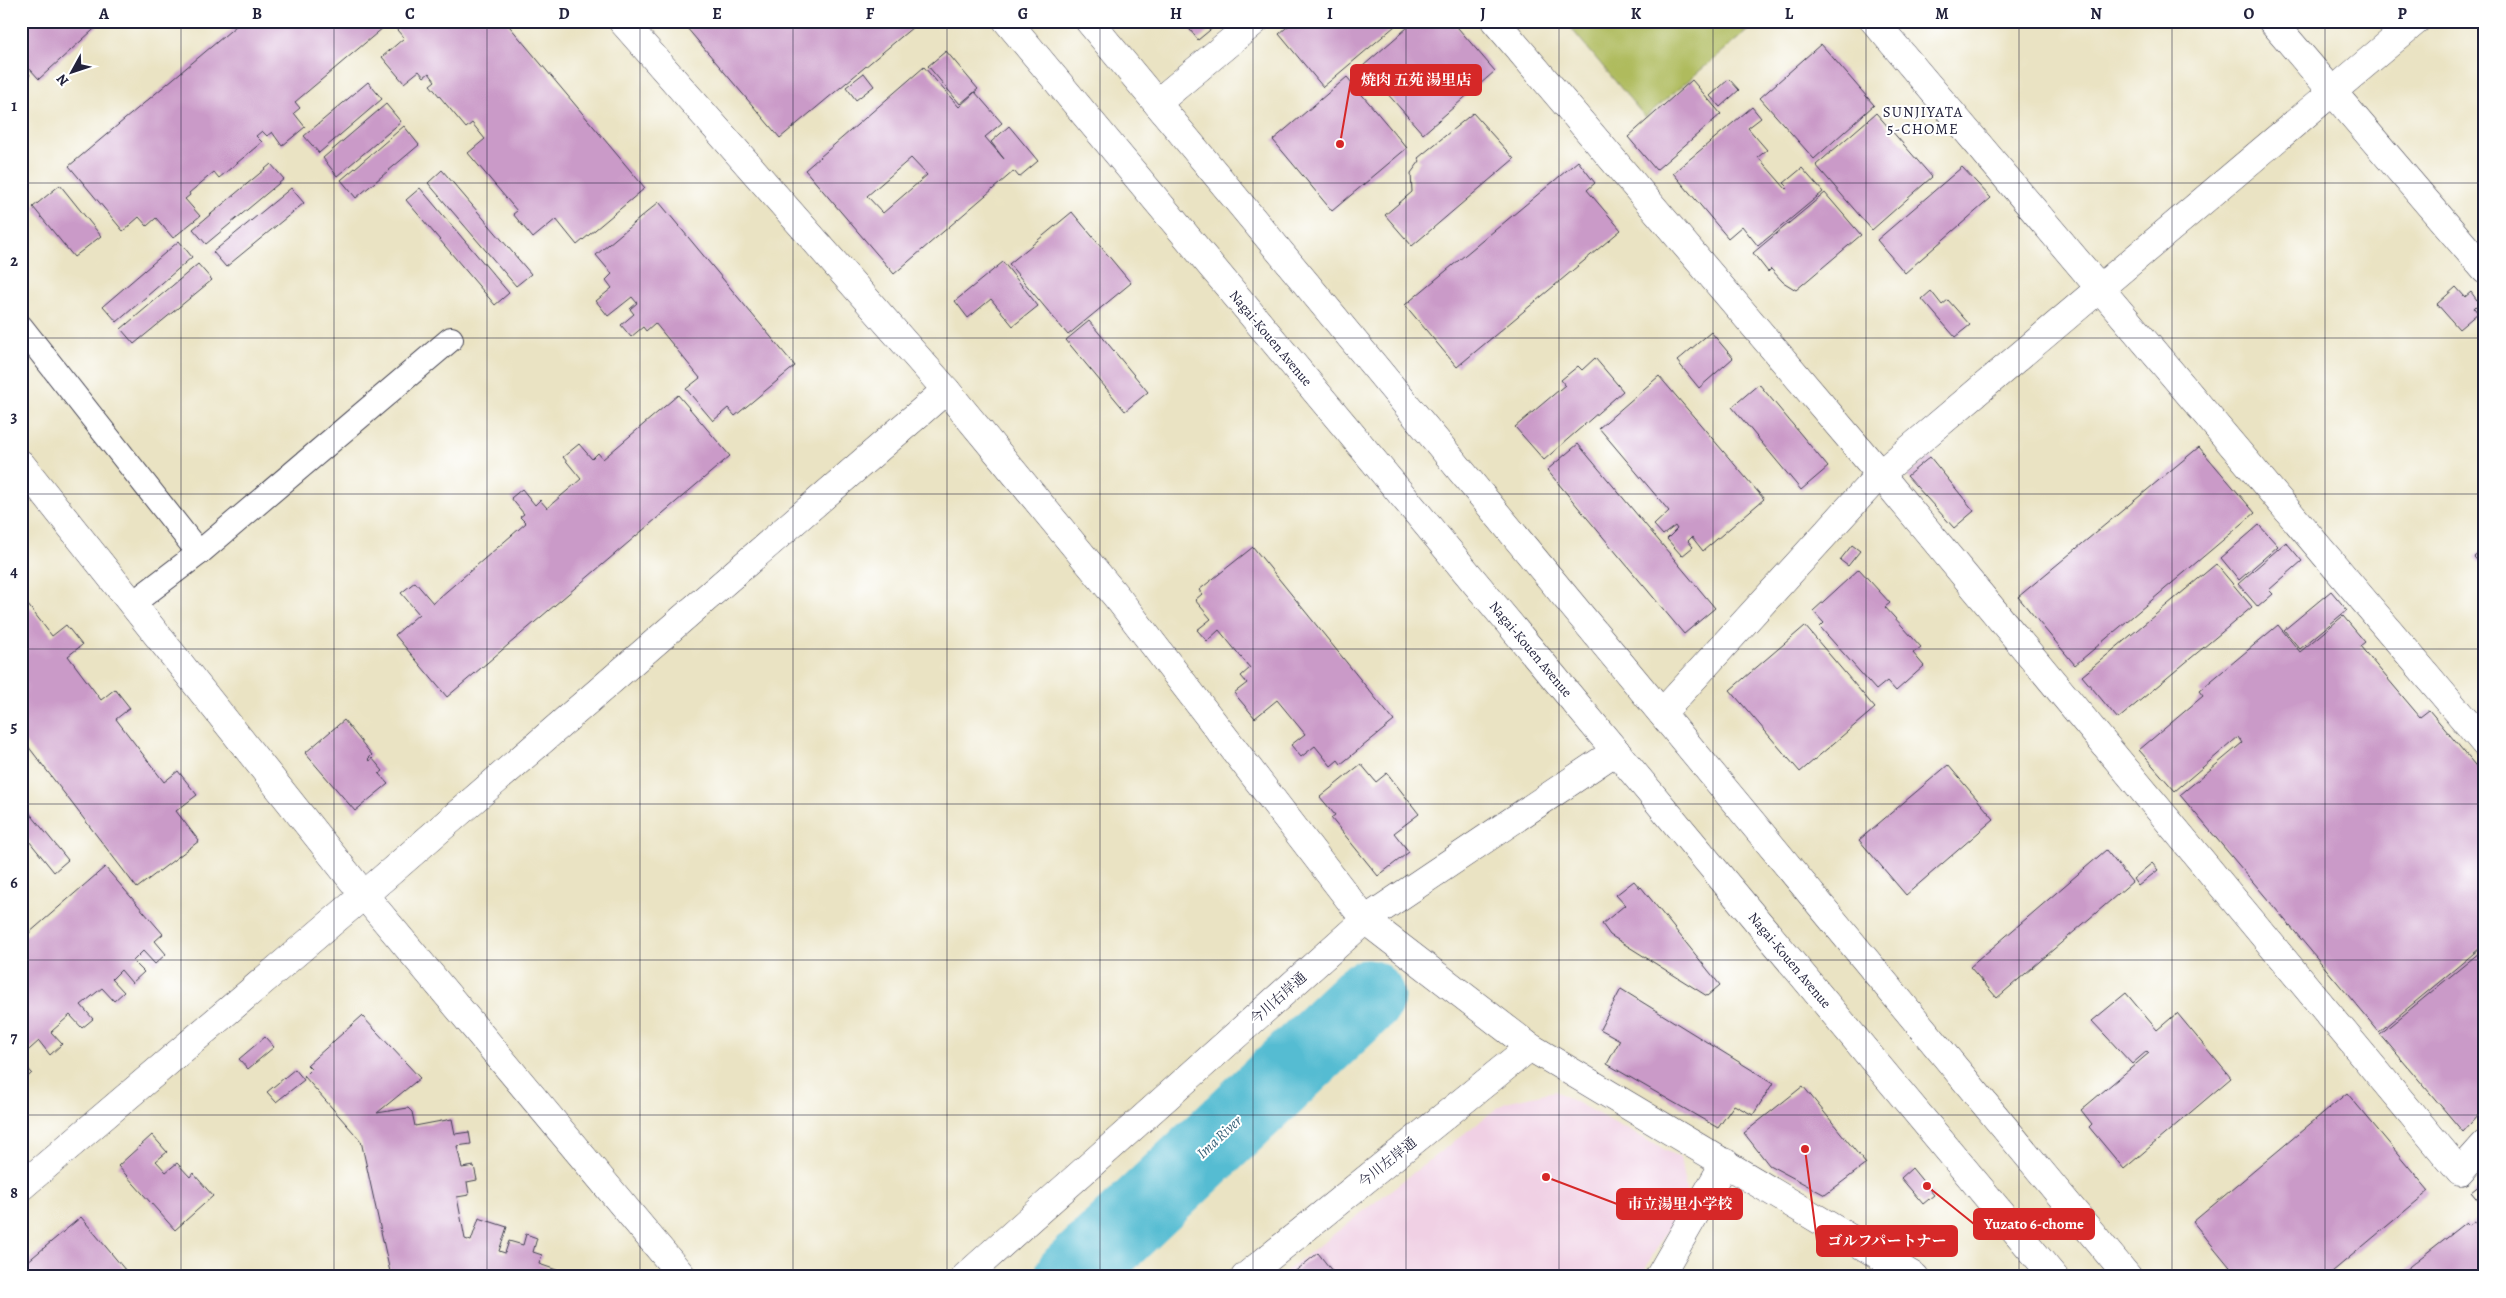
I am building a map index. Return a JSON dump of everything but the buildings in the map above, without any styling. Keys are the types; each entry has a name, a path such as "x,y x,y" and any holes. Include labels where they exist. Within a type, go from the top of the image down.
{"main road":[{"path":"622,21 946,390 1120,601 1365,920 1530,1047 1915,1277"},
{"name":"Nagai-Kouen Avenue","path":"1007,21 2054,1277"},
{"path":"1089,21 2128,1277"},
{"path":"1157,103 1256,21"},
{"path":"1495,21 1880,474 2460,1172 2485,1144"},
{"path":"1874,21 2485,744"},
{"path":"2272,21 2485,270"},
{"path":"1662,712 1880,474 2416,21"},
{"path":"21,1187 364,895 946,390"},
{"path":"21,464 364,895 683,1277"},
{"name":"今川右岸通","path":"965,1277 1365,920 1616,751"},
{"name":"今川左岸通","path":"1245,1277 1530,1047"},
{"path":"1659,1277 1725,1162"}],"lane":[{"path":"21,327 200,553"},
{"path":"132,604 200,553 451,338"}],"shaded area":[{"path":"1555,1091 1680,1158 1687,1196 1640,1277 1278,1277 1505,1102"}],"green space":[{"path":"1565,21 1759,21 1645,117"}],"waterway":[{"name":"Ima River","path":"1072,1277 1367,997"}],"place":[{"name":"焼肉 五苑 湯里店","path":"1340,144"},
{"name":"ゴルフパートナー","path":"1805,1149"},
{"name":"市立湯里小学校","path":"1546,1177"},
{"name":"Yuzato 6-chome","path":"1927,1186"}],"district":[{"name":"SUNJIYATA 5-CHOME","path":"1923,120"}]}
